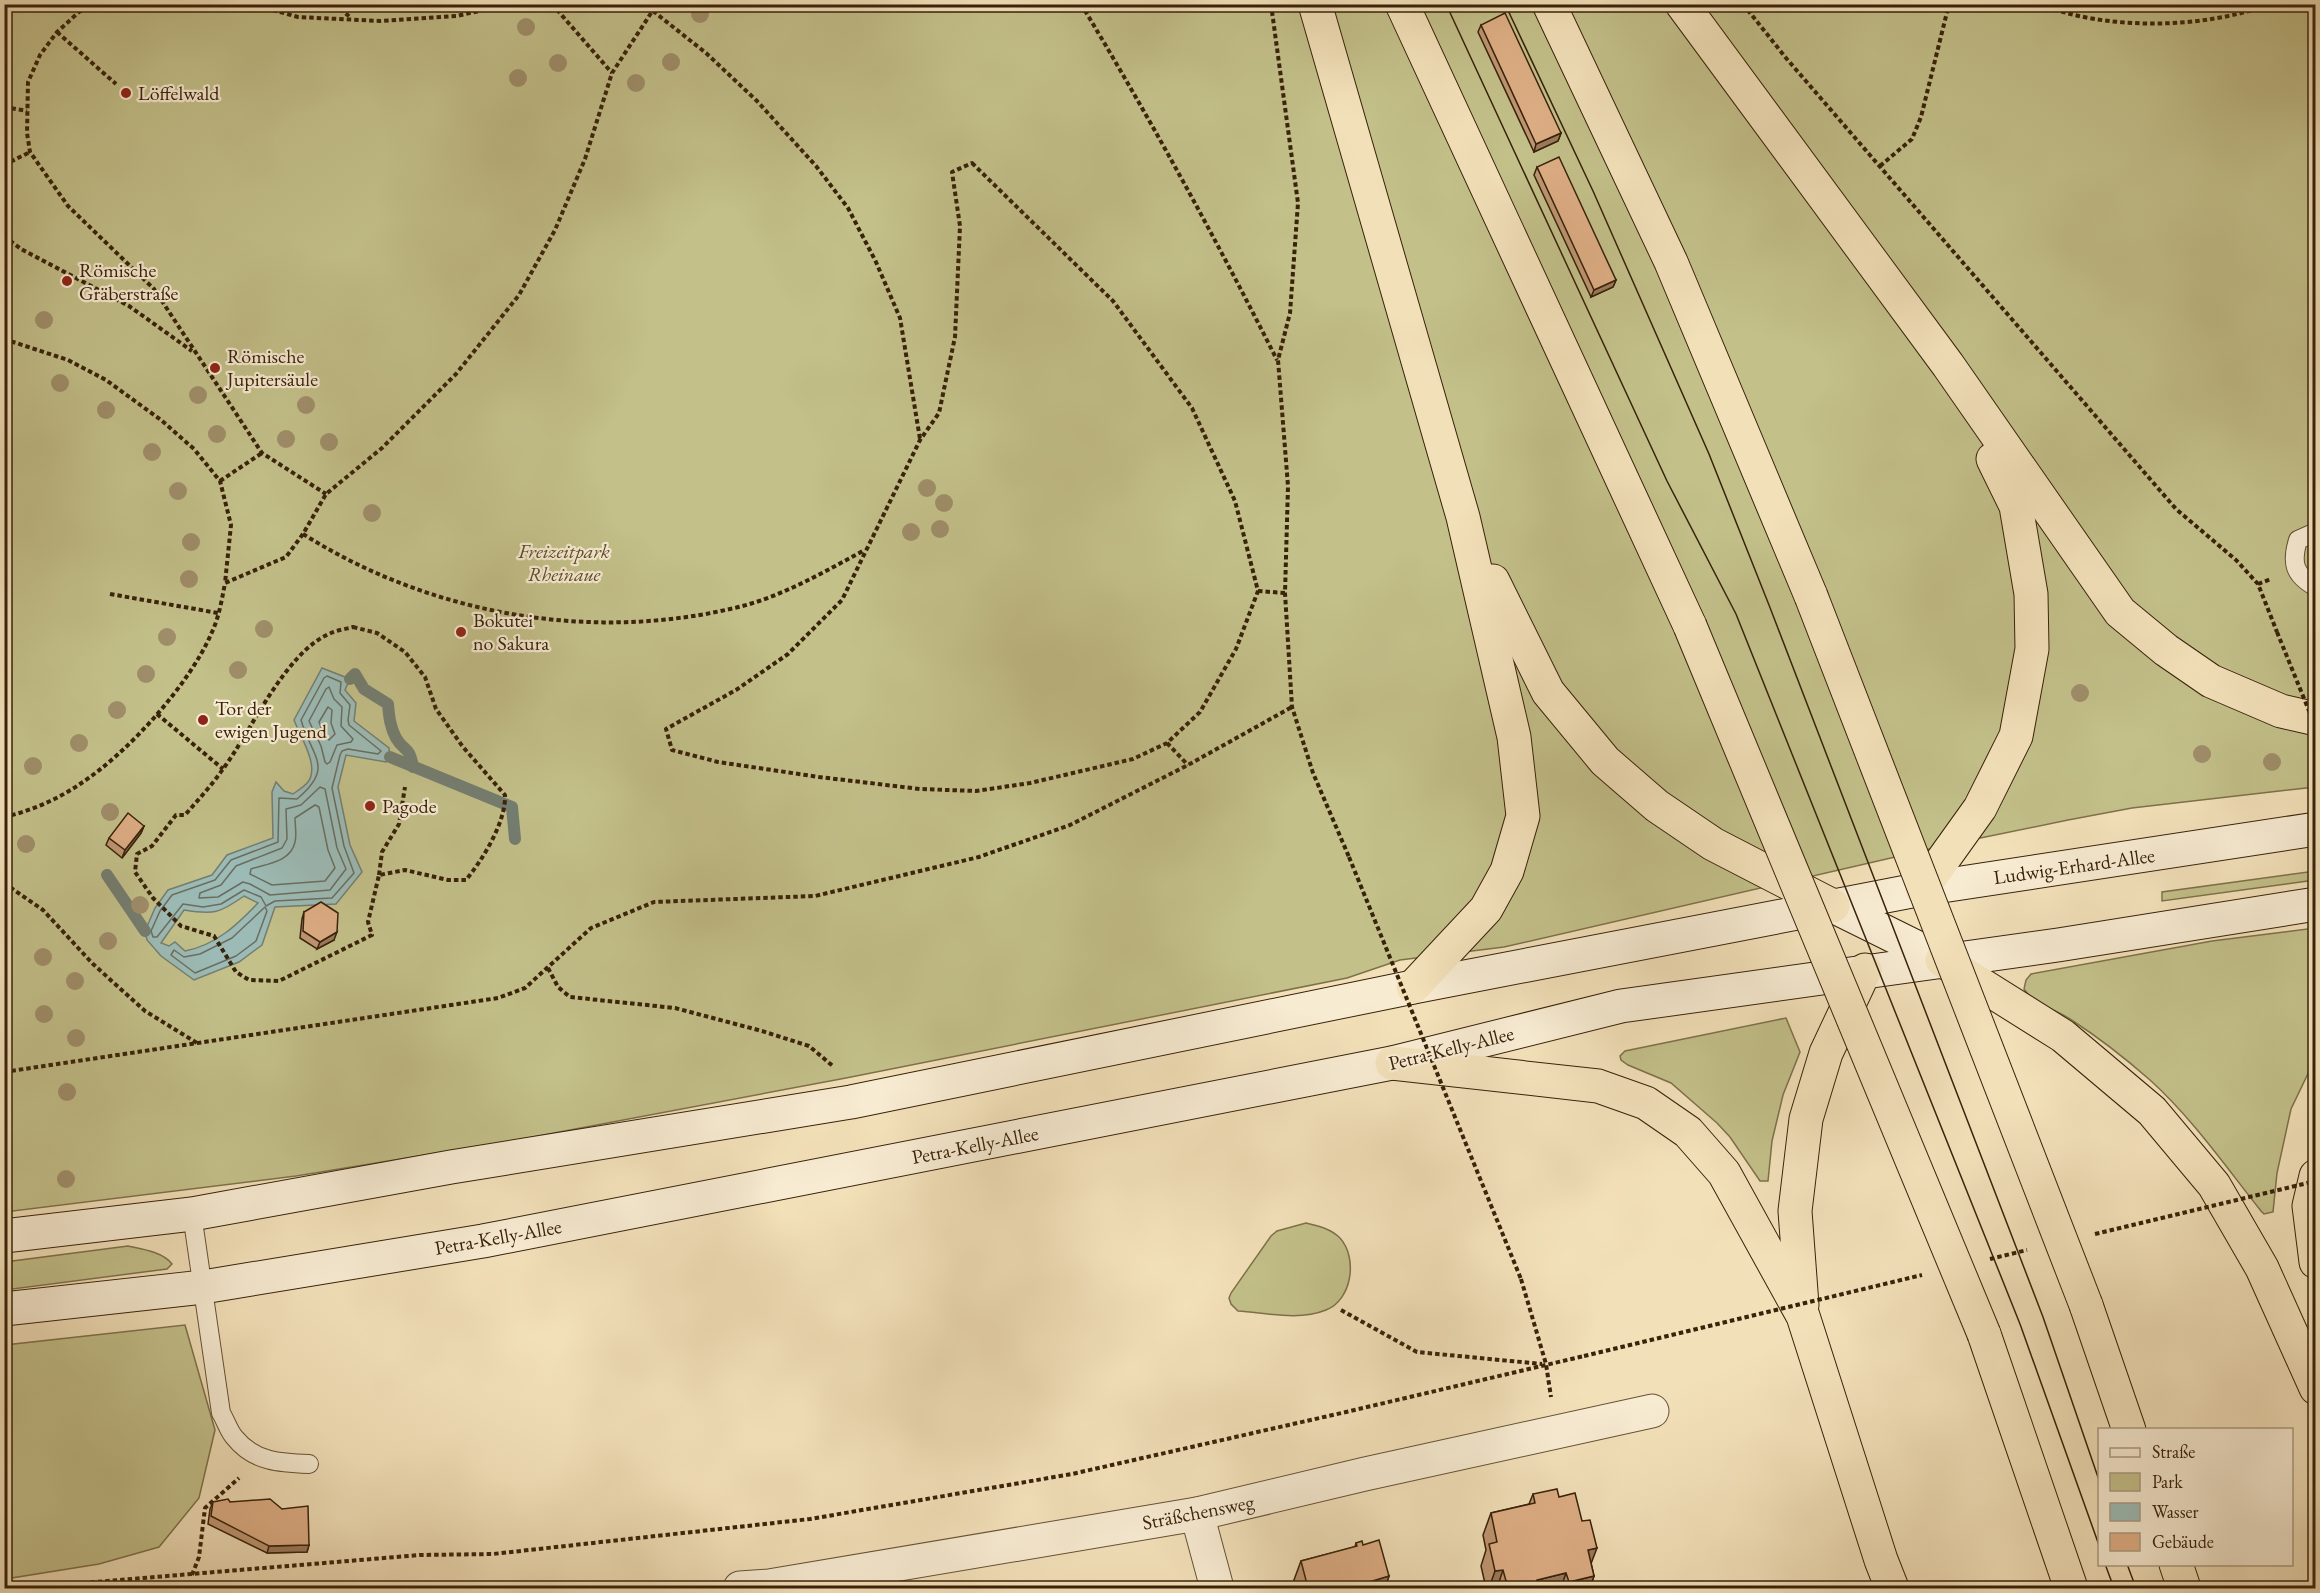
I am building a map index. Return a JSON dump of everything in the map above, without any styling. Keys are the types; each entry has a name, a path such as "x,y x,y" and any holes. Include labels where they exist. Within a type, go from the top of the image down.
{"highway":[{"path":"1315,4 1463,517 1514,737 1522,816 1508,871 1486,909 1413,987"},
{"path":"1402,4 1690,626 1984,1334 2071,1588"},
{"path":"1549,4 1671,262 1810,596 2086,1305 2128,1428"},
{"path":"1682,4 1948,365 2120,612 2166,650 2211,681 2281,711 2316,719"},
{"path":"1922,889 1980,808 2016,736 2032,649 2031,594 2016,506 1948,365"},
{"path":"1463,517 1511,621 1548,692 1605,761 1657,806 1713,844 1833,906"},
{"path":"1942,960 2063,1036 2152,1110 2214,1185 2262,1268 2316,1388"},
{"path":"1803,1316 1795,1210 1806,1119 1826,1053 1865,970"},
{"path":"1392,1063 1598,1086 1646,1103 1688,1132 1724,1173 1803,1316 1892,1588"},
{"path":"2316,1176 2309,1206 2316,1262"},
{"path":"2177,1566 2184,1588"}],"main road":[{"name":"Ludwig-Erhard-Allee","path":"1833,906 1922,889 2316,829"},
{"path":"1865,970 1922,889"},
{"path":"4,1236 192,1214 451,1167 851,1102 1413,987 1833,906 1942,960 2058,945 2316,904"},
{"name":"Petra-Kelly-Allee","path":"4,1309 203,1287 483,1241 1392,1063 1621,1006 1942,960"},
{"name":"Sträßchensweg","path":"740,1588 769,1586 1197,1514 1652,1411"},
{"path":"1197,1514 1217,1588"}],"lane":[{"path":"2316,532 2298,540 2293,556 2295,568 2306,582 2316,587"},
{"path":"192,1214 222,1413 235,1438 258,1457 272,1462 309,1464"}],"path":[{"path":"95,4 79,12 57,32 40,55 28,82 27,111 30,152 68,206 154,289 262,453 326,494"},
{"path":"251,4 298,17 380,21 457,16 510,4"},
{"path":"334,4 350,18"},
{"path":"552,4 612,73"},
{"path":"225,583 286,557 303,534 326,494 382,448 456,374 519,295 555,230 585,159 612,73 657,4"},
{"path":"1081,4 1187,187 1278,360"},
{"path":"1270,4 1298,203 1290,313 1278,360 1288,486 1285,593 1292,707 1313,774 1521,1279 1546,1364 1557,1431"},
{"path":"1743,4 1786,58 2176,509 2236,560 2258,584 2316,728"},
{"path":"1880,165 1912,139 1921,117 1949,4"},
{"path":"2040,4 2055,11 2119,23 2174,23 2249,12 2270,4"},
{"path":"652,11 706,53 757,101 816,166 848,208 876,262 900,318 920,440"},
{"path":"57,32 116,84"},
{"path":"4,107 27,111"},
{"path":"4,165 30,152"},
{"path":"972,163 1113,301 1192,408 1235,501 1258,591 1236,649 1200,712 1167,743 1133,759 1030,783 976,791 920,789 819,777 718,762 672,750 666,729 736,690 788,654 842,600 864,551 920,440 939,413 955,337 960,226 952,172 972,163"},
{"path":"4,236 21,249 129,306 195,353"},
{"path":"4,339 68,360 106,380 161,420 194,449 220,481 231,525 225,583 213,631 199,658 157,714 119,752 81,784 48,802 19,814 4,817"},
{"path":"220,481 262,453"},
{"path":"303,534 357,563 450,600 513,614 590,623 640,622 731,609 797,586 864,551"},
{"path":"1258,591 1285,593"},
{"path":"110,594 218,613"},
{"path":"379,876 405,870 448,880 466,879 481,862 506,804 505,795 463,747 436,709 425,677 405,652 377,633 353,627 330,633 298,658 272,693 223,770 185,815 176,815 152,846 137,854 135,872 153,898 181,926 214,936 236,972 249,980 279,981 372,935 368,922 382,852 399,825 405,787"},
{"path":"4,1072 498,998 525,988 591,928 654,902 815,896 979,857 1070,825 1188,765 1292,707"},
{"path":"157,714 223,770"},
{"path":"1167,743 1188,765"},
{"path":"4,883 43,910 93,964 145,1011 198,1043"},
{"path":"548,968 558,987 570,997 675,1008 809,1046 846,1078 851,1102"},
{"path":"2094,1234 2316,1181"},
{"path":"1989,1259 2036,1248"},
{"path":"22,1588 420,1555 493,1554 810,1518 1072,1474 1346,1412 1931,1273"},
{"path":"1341,1310 1417,1352 1546,1364"},
{"path":"192,1575 199,1557 205,1508 222,1494"}],"green space":[{"name":"Freizeitpark Rheinaue","path":"4,5 2315,5 2315,787 2132,808 2068,820 1956,843 1504,947 1400,960 1347,978 846,1078 517,1140 296,1176 5,1212"},
{"path":"2315,871 2315,880 2162,901 2162,892"},
{"path":"2315,928 2315,1059 2291,1109 2277,1173 2273,1212 2264,1214 2194,1127 2150,1080 2101,1040 2070,1019 2033,999 2024,989 2026,980 2031,974 2212,941"},
{"path":"1786,1018 1800,1052 1783,1095 1772,1141 1768,1181 1760,1181 1730,1137 1671,1083 1628,1065 1621,1060 1620,1056 1625,1051"},
{"path":"1306,1223 1333,1232 1346,1246 1350,1278 1342,1297 1326,1310 1305,1315 1238,1311 1231,1304 1229,1298 1231,1293 1271,1236 1277,1231"},
{"path":"128,1246 158,1254 172,1264 167,1269 5,1290 5,1262"},
{"path":"185,1325 215,1430 199,1498 159,1547 99,1564 5,1579 5,1345"}],"water":[{"path":"322,668 350,679 345,690 356,703 354,721 389,748 390,757 386,762 346,755 338,787 350,845 362,872 336,904 275,907 262,945 239,962 194,980 161,956 147,940 145,931 155,908 168,890 212,875 227,855 273,838 272,792 276,782 284,791 293,794 308,782 311,775 310,760 294,720","holes":["244,896 258,903 234,926 207,944 185,951 175,942 169,946 161,943 184,910 216,911"]}],"building":[{"path":"1505,13 1561,133 1536,144 1481,25"},
{"path":"1559,157 1616,280 1594,290 1537,167"},
{"path":"128,813 144,826 125,850 109,838"},
{"path":"321,902 338,913 337,932 320,942 303,931 304,912"},
{"path":"1557,1489 1559,1497 1575,1493 1582,1521 1590,1520 1597,1548 1588,1550 1594,1576 1569,1582 1566,1573 1537,1580 1539,1588 1517,1588 1516,1585 1506,1581 1503,1570 1495,1571 1489,1544 1497,1542 1491,1513 1535,1503 1533,1494"},
{"path":"228,1499 230,1502 270,1499 282,1509 308,1506 309,1545 269,1546 211,1516 213,1502"},
{"path":"1379,1540 1389,1576 1369,1582 1371,1588 1308,1588 1301,1561 1357,1546 1356,1543 1362,1541 1363,1545"}],"waterway":[{"path":"350,679 355,674 364,689 388,704 394,734 408,752 413,767"},
{"path":"390,757 512,807 515,839"},
{"path":"107,875 145,931"}],"tram line":[{"path":"1446,4 1667,481 1736,614 2020,1324 2098,1542"},
{"path":"1505,4 1593,191 1709,454 2043,1317 2098,1477"},
{"path":"2106,1566 2114,1588"},
{"path":"2128,1566 2136,1588"}],"place":[{"name":"Löffelwald","path":"126,93"},
{"name":"Römische Gräberstraße","path":"67,281"},
{"name":"Römische Jupitersäule","path":"215,368"},
{"name":"Bokutei no Sakura","path":"461,632"},
{"name":"Tor der ewigen Jugend","path":"203,720"},
{"name":"Pagode","path":"370,806"}]}
